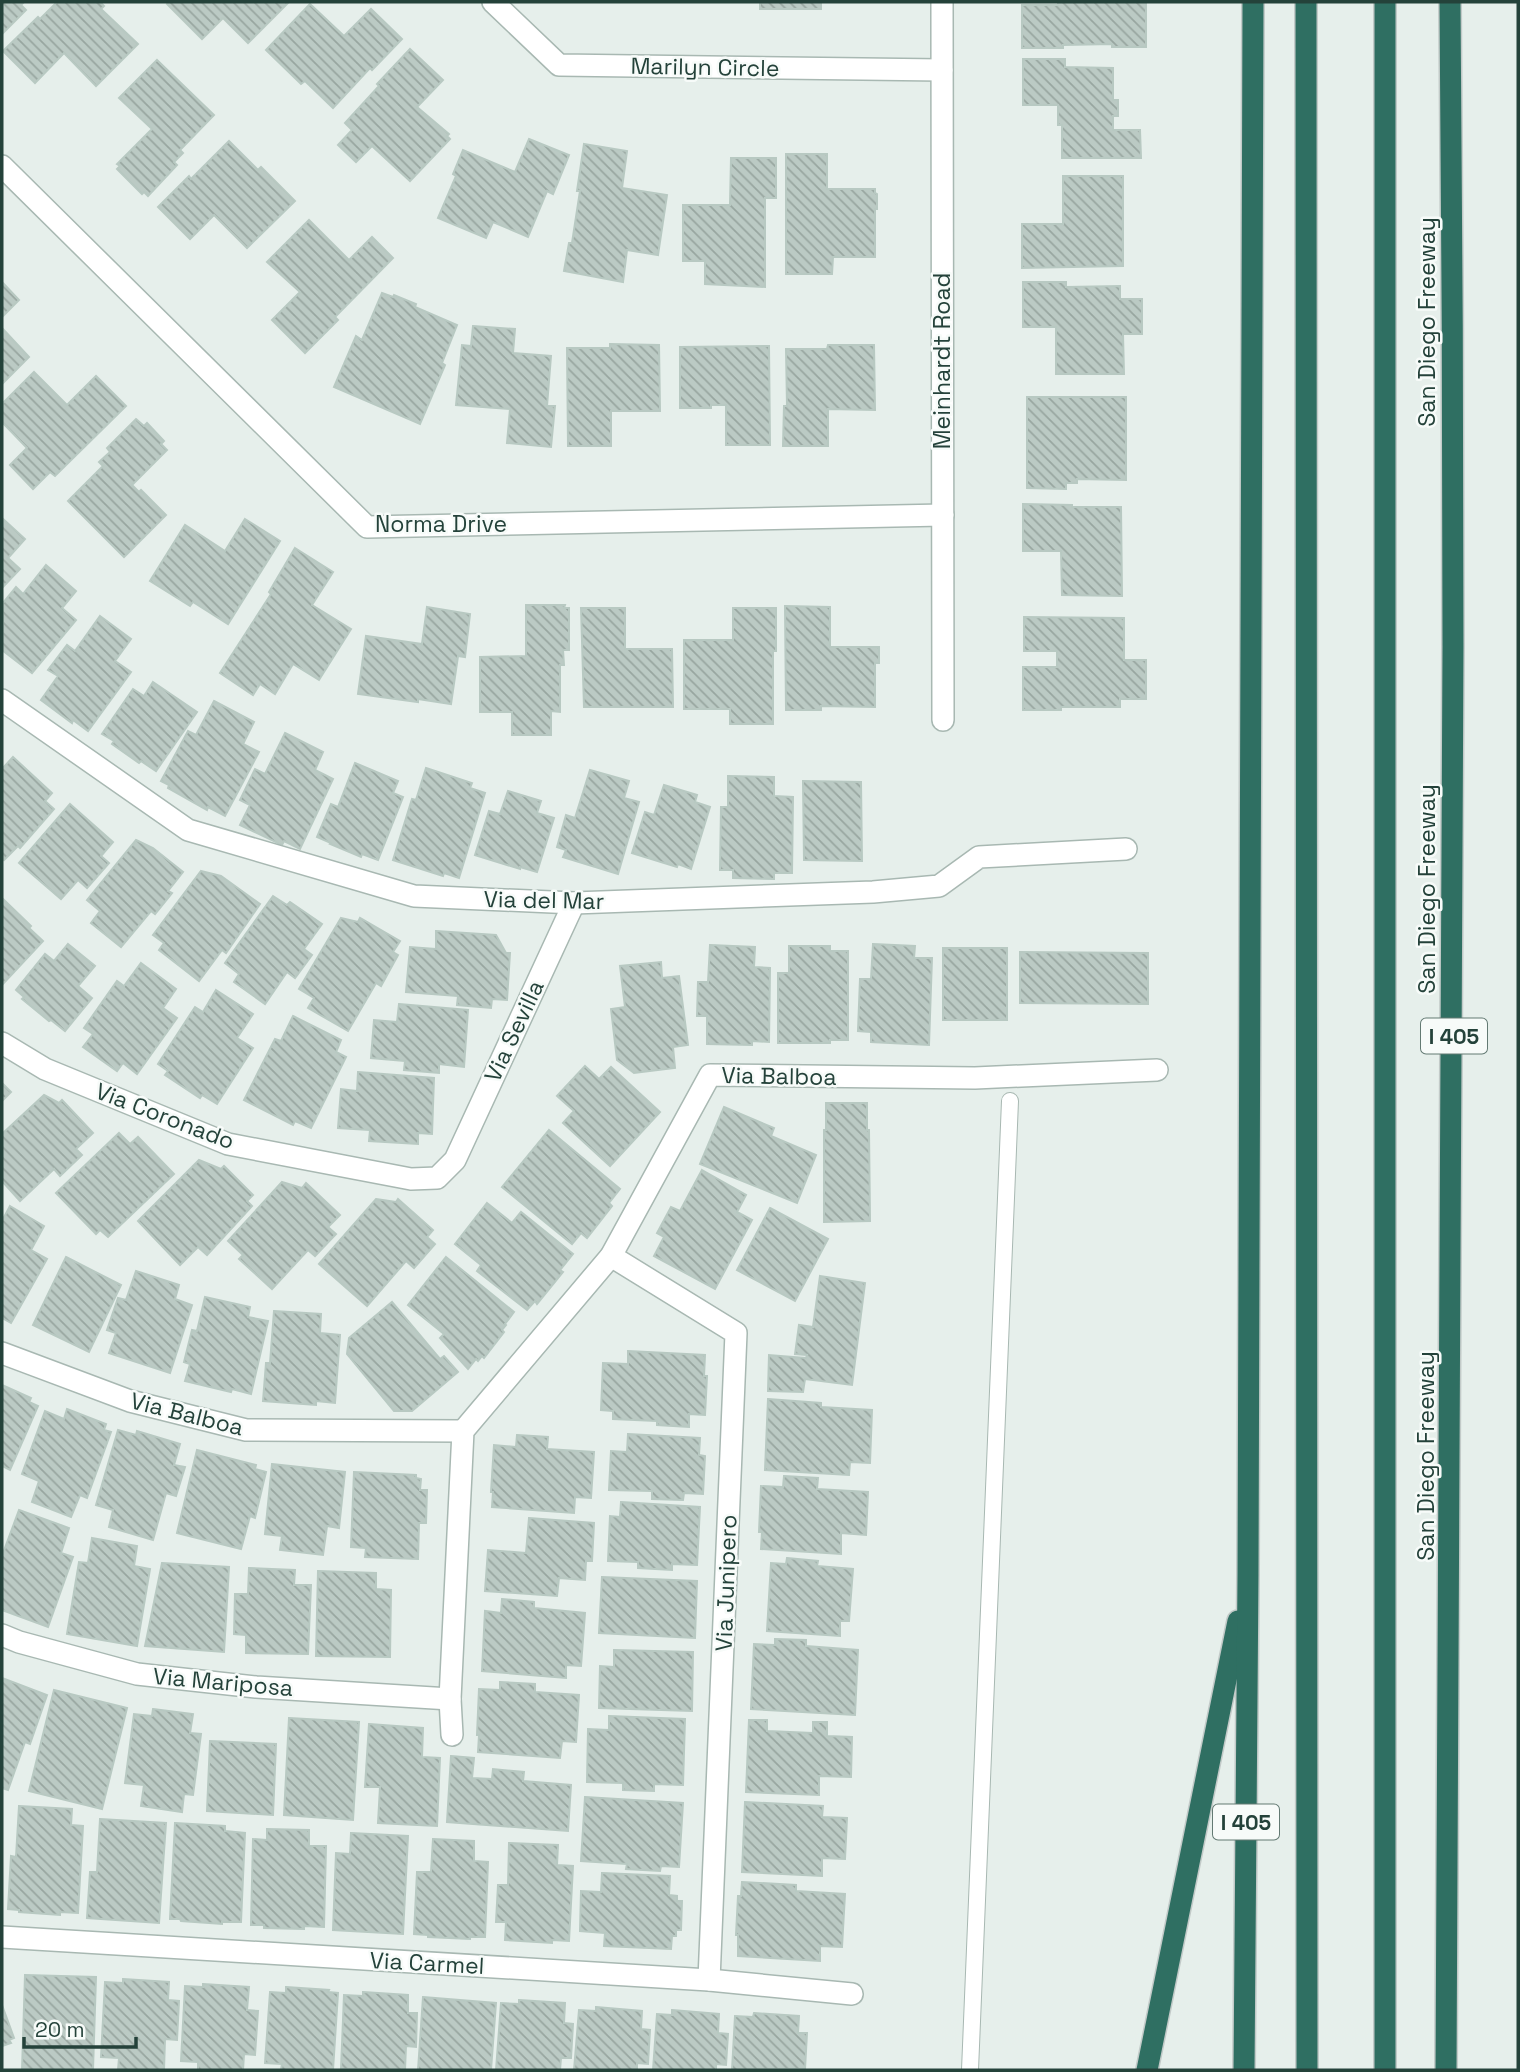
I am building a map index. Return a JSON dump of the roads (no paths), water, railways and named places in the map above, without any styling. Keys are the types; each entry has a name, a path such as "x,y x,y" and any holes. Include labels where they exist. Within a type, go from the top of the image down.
{"highway":[{"name":"I 405","path":"1244,2070 1253,2"},
{"path":"1306,2 1307,2070"},
{"path":"1385,2 1385,2070"},
{"name":"San Diego Freeway","path":"1446,2070 1453,1437 1454,985 1454,224 1450,2"},
{"path":"1147,2070 1248,1574"}],"street":[{"name":"Marilyn Circle","path":"493,2 559,65 942,70"},
{"name":"Meinhardt Road","path":"942,2 943,720"},
{"name":"Norma Drive","path":"2,166 367,527 943,515"},
{"name":"Via del Mar","path":"2,700 188,830 414,896 574,903 873,892 939,886 979,857 1126,849"},
{"name":"Via Sevilla","path":"455,1160 574,903"},
{"name":"Via Coronado","path":"2,1043 44,1069 228,1143 411,1179 437,1178 455,1160"},
{"name":"Via Balboa","path":"2,1353 130,1401 246,1430 463,1431 611,1256 710,1075 975,1078 1157,1070"},
{"name":"Via Junipero","path":"611,1256 736,1334 709,1980"},
{"path":"452,1735 450,1699 463,1431"},
{"name":"Via Mariposa","path":"2,1635 137,1674 256,1687 450,1699"},
{"name":"Via Carmel","path":"2,1937 709,1980 852,1994"}],"lane":[{"path":"970,2070 1010,1101"}]}
